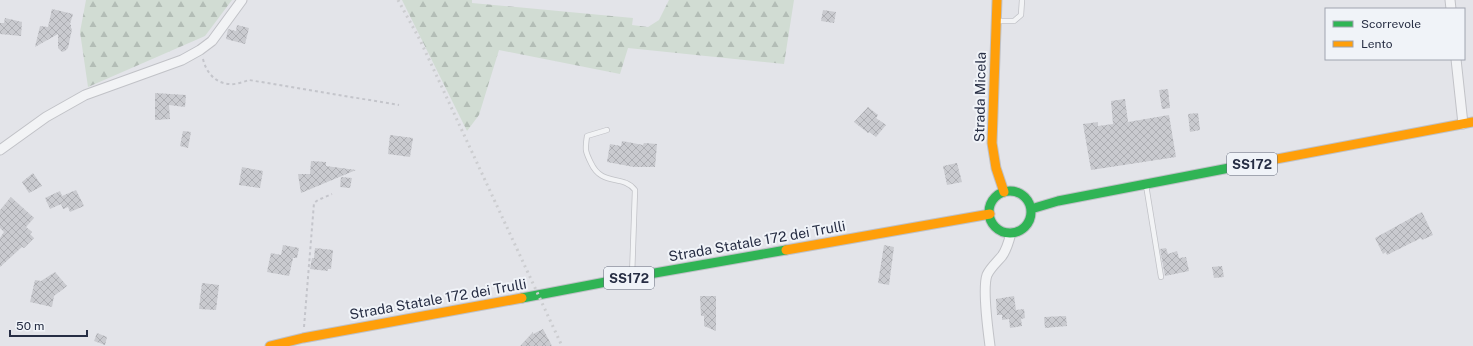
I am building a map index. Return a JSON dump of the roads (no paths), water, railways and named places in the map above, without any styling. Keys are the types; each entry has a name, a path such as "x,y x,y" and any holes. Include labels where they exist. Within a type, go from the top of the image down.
{"main road":[{"name":"Strada Micela","path":"997,0 993,150 996,171 1004,192"},
{"name":"SS172","path":"1031,209 1058,201 1146,183 1473,122"},
{"path":"1004,192 1016,192 1021,194 1029,203 1031,209 1031,216 1024,228 1011,233 1005,232 994,225 990,214 990,207 993,201 997,196 1004,192"},
{"name":"Strada Statale 172 dei Trulli","path":"270,346 303,338 990,214"}],"street":[{"path":"0,150 46,117 85,95 182,60 200,50 212,41 242,0"},
{"path":"1456,60 1463,124"},
{"path":"990,346 985,281 987,274 1003,254 1011,233"}],"lane":[{"path":"996,21 1014,21 1021,15 1022,0"},
{"path":"607,130 587,136 585,150 599,176 631,185 635,190 632,278"},
{"path":"1146,183 1161,277"}],"railway":[{"path":"398,0 420,40 562,346"}]}
